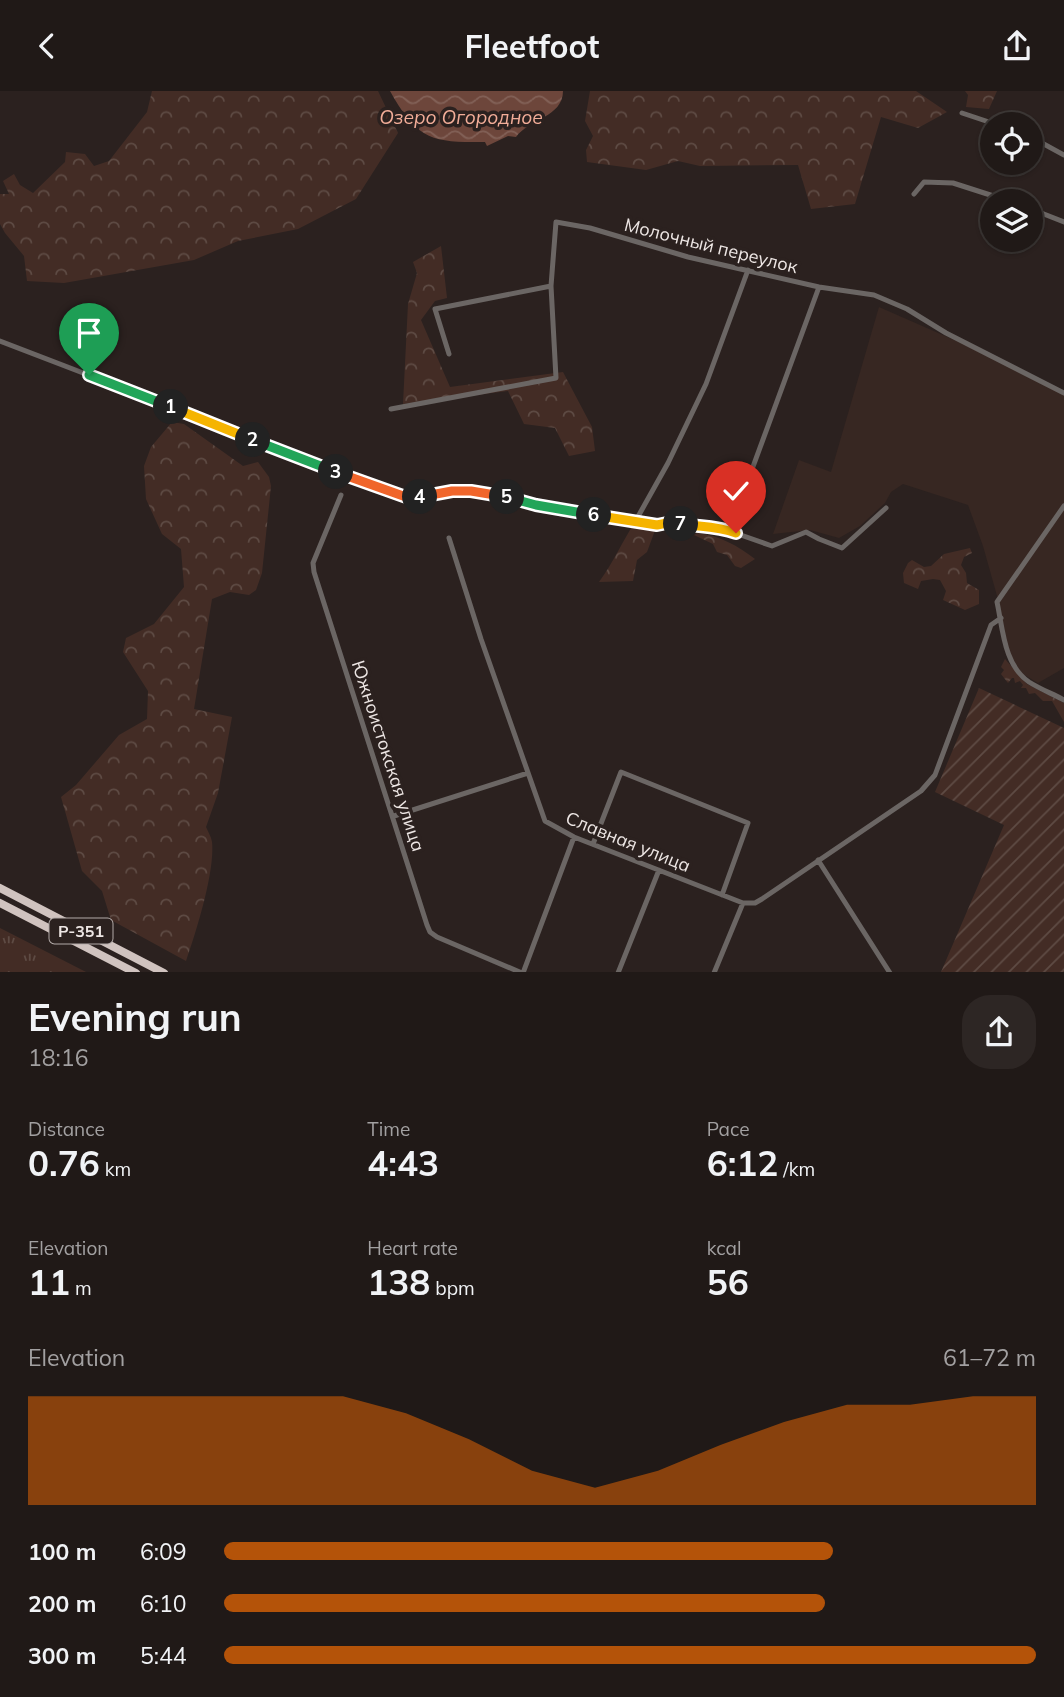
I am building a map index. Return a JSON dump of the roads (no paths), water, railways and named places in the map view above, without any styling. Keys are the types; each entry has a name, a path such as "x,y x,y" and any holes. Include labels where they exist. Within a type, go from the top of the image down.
{"highway":[{"name":"Р-351","path":"0,888 164,972"},
{"name":"Р-351","path":"0,902 136,972"}],"street":[{"path":"962,113 980,119"},
{"path":"1043,144 1064,155"},
{"path":"914,194 924,182 953,183 980,192"},
{"path":"1043,214 1064,222"},
{"name":"Молочный переулок","path":"551,286 556,222 590,228 688,257 818,287 874,295 907,309 946,333 1064,393"},
{"path":"635,522 668,463 706,384 748,270"},
{"path":"391,409 556,378 551,286 435,309 449,354"},
{"path":"747,483 818,287"},
{"path":"0,341 283,453 406,497 471,491 635,522 715,526 772,546 806,532 818,540 842,548 886,508"},
{"name":"Южноистокская улица","path":"341,495 313,563 314,572 430,932 523,972"},
{"path":"1064,506 997,603 1011,660 1016,669 1028,682 1064,700"},
{"name":"Славная улица","path":"449,538 545,821 574,837 743,903"},
{"path":"714,972 743,903 751,904 762,899 921,791 935,775 991,625 1000,618"},
{"path":"593,844 621,772 748,823 722,895"},
{"path":"394,816 528,773"},
{"path":"523,972 574,837"},
{"path":"818,860 890,972"},
{"path":"618,972 659,870"}],"water":[{"name":"Озеро Огородное","path":"390,91 563,91 562,100 552,112 516,137 508,136 487,146 485,142 451,141 427,135 409,119"}]}
